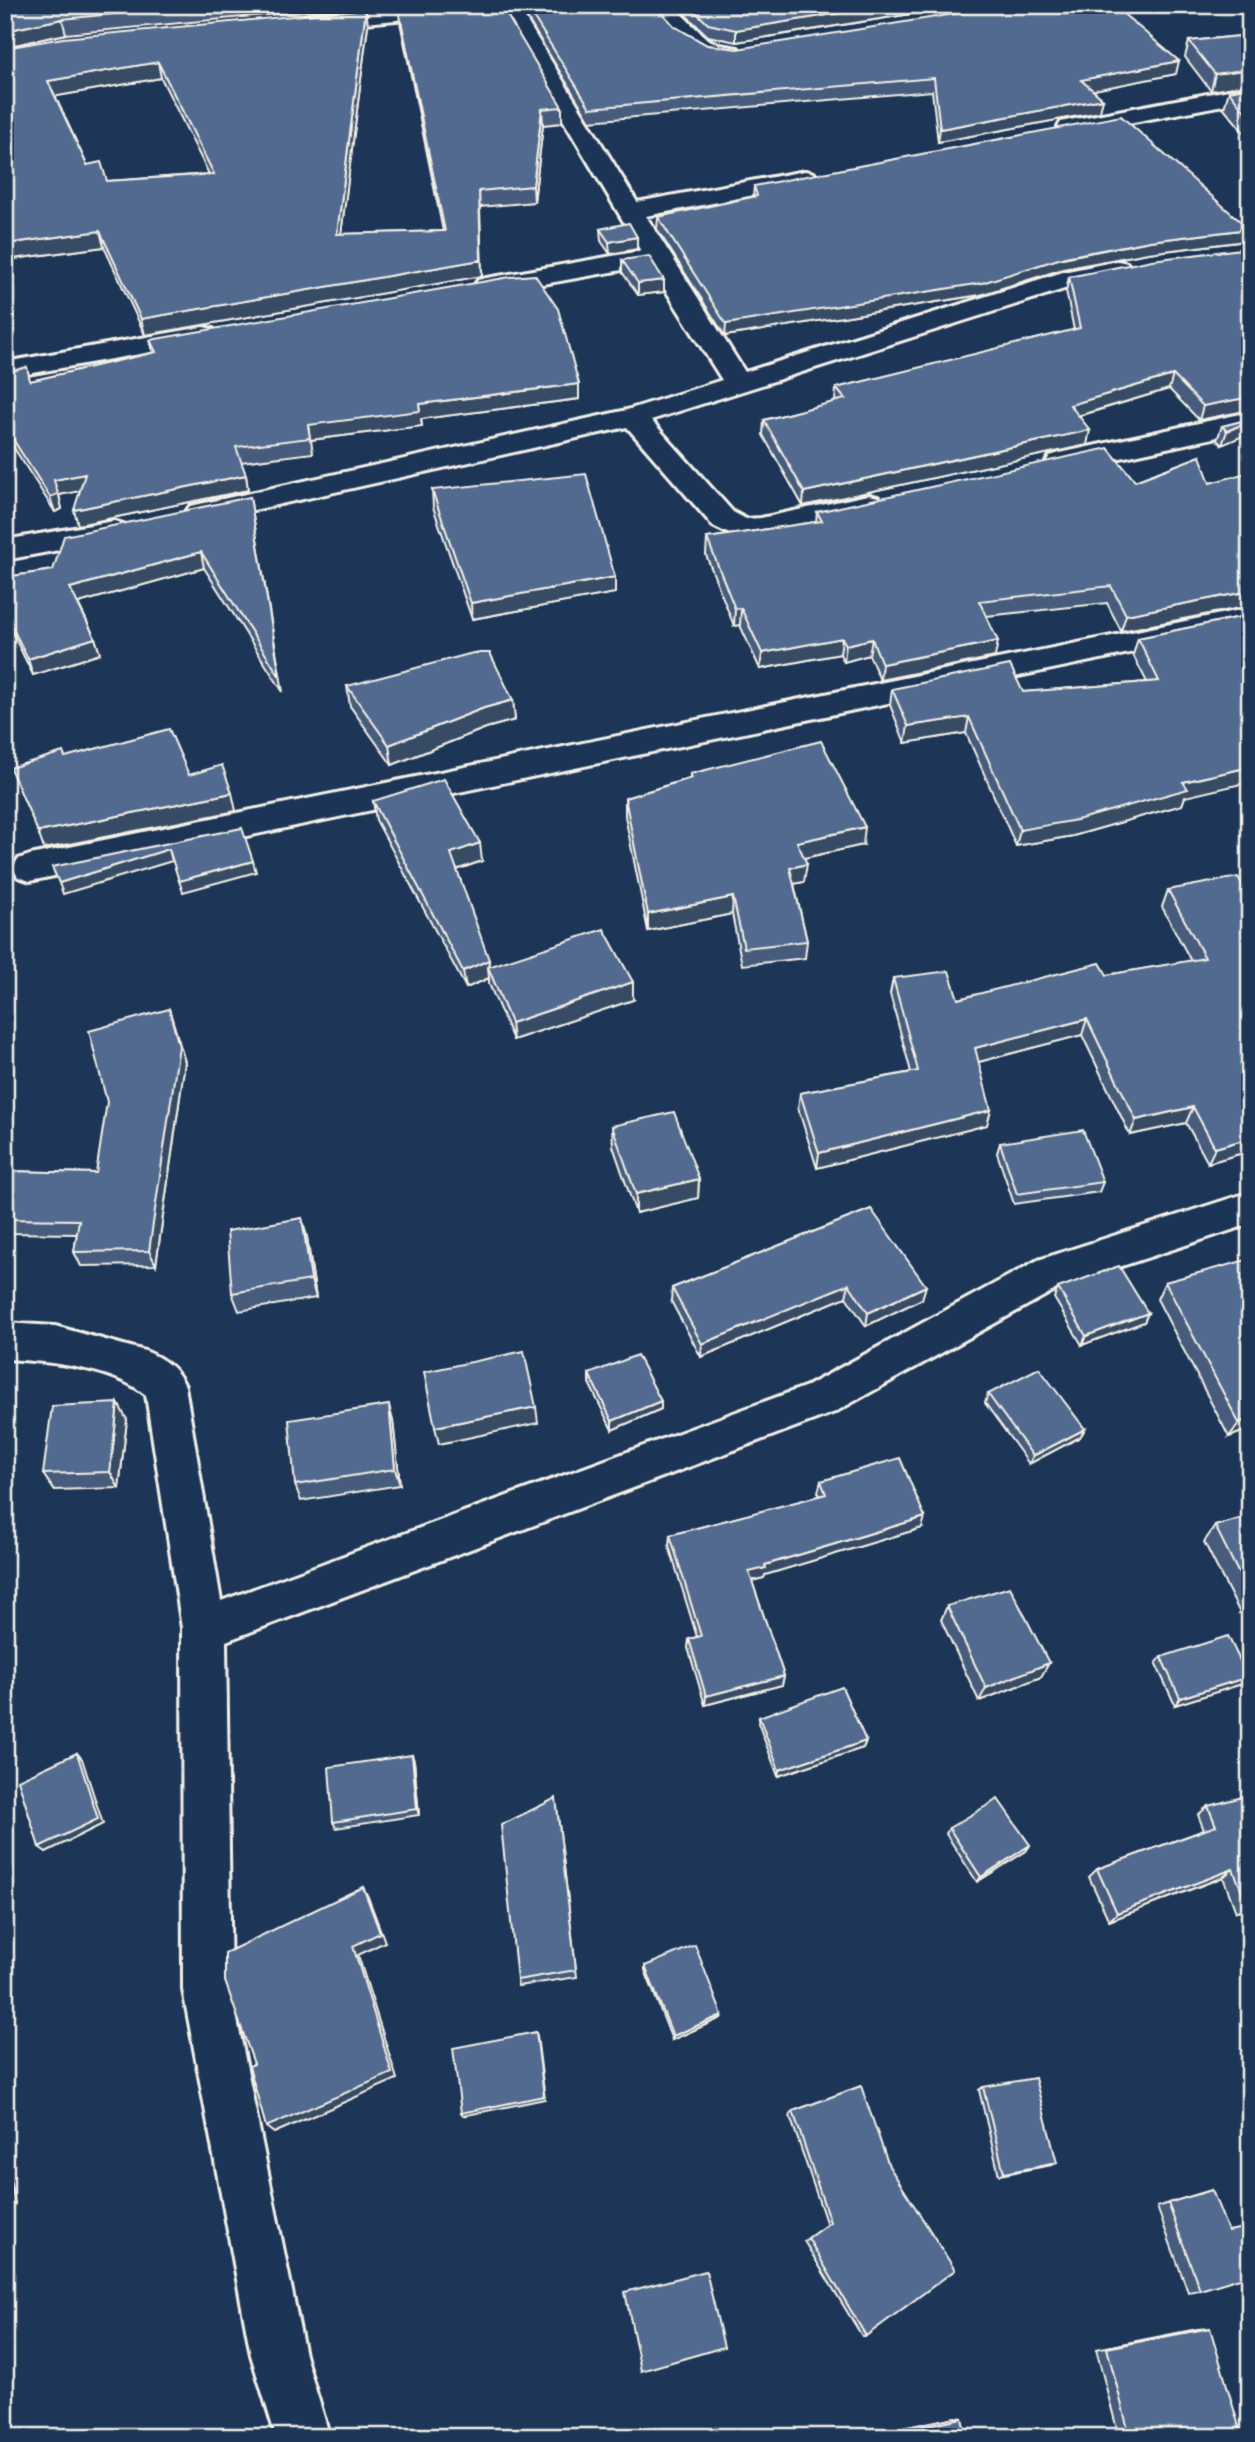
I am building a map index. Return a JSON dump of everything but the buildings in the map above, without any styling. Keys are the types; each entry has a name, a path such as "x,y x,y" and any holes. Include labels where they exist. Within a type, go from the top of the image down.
{"street":[{"path":"286,24 479,5"},
{"path":"506,5 657,256 739,384"},
{"path":"660,5 696,45 703,49 715,53 749,50"},
{"path":"1044,132 1250,93"},
{"path":"631,211 824,174"},
{"path":"467,289 657,256"},
{"path":"174,518 633,417 1072,278 1148,264"},
{"path":"5,370 222,332"},
{"path":"633,417 723,519 741,529 761,528 901,497"},
{"path":"1034,468 1250,421"},
{"path":"5,550 134,527"},
{"path":"30,868 1250,618"},
{"path":"204,1628 821,1399 1052,1272 1250,1208"},
{"path":"5,1341 55,1344 145,1369 165,1386 204,1628 207,1990 278,2355 303,2437"}]}
